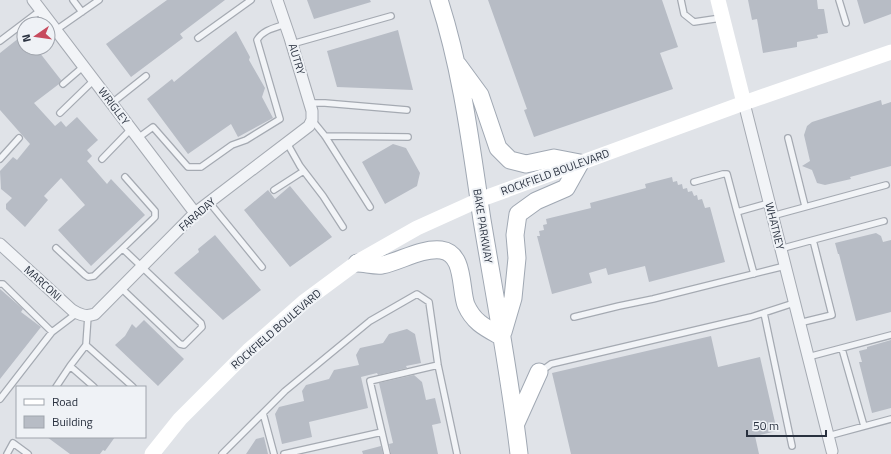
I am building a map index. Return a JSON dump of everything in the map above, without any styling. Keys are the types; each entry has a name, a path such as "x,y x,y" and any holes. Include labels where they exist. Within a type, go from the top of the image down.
{"main road":[{"name":"BAKE PARKWAY","path":"439,0 450,34 456,61 516,423 519,454"},
{"path":"357,263 380,265 430,250 442,250 452,256 459,267 466,305 478,323 502,337 513,298 518,258 515,235 518,214 536,201 566,188 580,163 554,158 526,164 510,160 498,148 480,95 456,61"},
{"path":"516,423 540,372"}],"street":[{"name":"WRIGLEY","path":"33,0 46,16"},
{"name":"AUTRY","path":"277,0 286,24 310,103 312,120"},
{"name":"WHATNEY","path":"718,0 799,324 833,453"},
{"name":"WRIGLEY","path":"56,30 194,213"},
{"name":"ROCKFIELD BOULEVARD","path":"152,454 180,419 248,351 306,301 357,263 417,228 479,200 744,103 891,52"},
{"name":"FARADAY","path":"88,316 95,314 101,309 194,213 309,126 312,120"},
{"name":"MARCONI","path":"0,244 77,313 88,316"}],"lane":[{"path":"73,0 82,12"},
{"path":"56,30 99,0"},
{"path":"198,38 243,2 251,0"},
{"path":"681,0 684,14 694,22 722,18"},
{"path":"839,0 846,23"},
{"path":"0,41 41,10"},
{"path":"292,44 391,16"},
{"path":"138,138 153,127 188,167 200,167 232,145 246,140 280,119 257,40 260,35 267,30 286,24"},
{"path":"63,84 84,66"},
{"path":"112,103 146,76"},
{"path":"60,113 94,80"},
{"path":"310,103 408,110"},
{"path":"312,120 325,136 370,207"},
{"path":"102,158 131,129"},
{"path":"325,136 408,137"},
{"path":"0,159 19,138"},
{"path":"788,138 805,206"},
{"path":"287,143 303,170 320,192 343,227"},
{"path":"274,190 303,170"},
{"path":"694,182 727,174 754,274"},
{"path":"56,248 88,277 94,276 155,217 154,211 125,177"},
{"path":"772,216 886,185"},
{"path":"209,202 262,266"},
{"path":"737,212 769,203"},
{"path":"780,249 884,221"},
{"path":"799,324 832,315 813,240"},
{"path":"122,288 180,344 184,344 202,327 201,323 123,249"},
{"path":"574,317 785,266"},
{"path":"0,284 3,284 52,332"},
{"path":"222,454 286,391 370,321 417,294 429,302 438,365 457,454"},
{"path":"540,372 552,364 751,317 794,303"},
{"path":"0,399 52,332 77,313"},
{"path":"764,313 792,446"},
{"path":"57,386 86,345 88,316"},
{"path":"808,357 891,335"},
{"path":"86,345 133,386"},
{"path":"842,349 864,426"},
{"path":"387,454 370,381 438,365"},
{"path":"70,366 93,386"},
{"path":"263,413 274,454"},
{"path":"828,436 891,419"},
{"path":"284,454 382,432"},
{"path":"6,454 12,443 28,454"}],"building":[{"path":"167,0 225,0 180,34 183,38 131,77 106,44"},
{"path":"307,0 370,0 371,2 314,19"},
{"path":"488,0 662,0 678,47 660,53 673,89 534,137 524,110 527,109"},
{"path":"748,0 817,0 818,9 824,9 828,33 817,35 818,38 797,42 797,47 763,53 757,19 752,20"},
{"path":"857,0 891,0 891,14 864,24"},
{"path":"398,30 413,90 337,87 327,51"},
{"path":"236,31 250,57 249,60 265,88 262,97 273,118 238,137 231,124 188,154 147,99 172,79 174,82"},
{"path":"16,40 16,56 42,56 61,80 59,84 34,103 55,126 61,121 66,127 77,117 98,140 87,150 92,156 87,161 107,184 111,179 145,215 91,266 58,230 85,205 61,178 44,196 48,200 25,227 6,209 6,204 12,198 1,189 0,171 13,157 17,160 30,144 0,110 0,53"},
{"path":"881,100 882,105 891,102 891,166 850,177 851,179 825,185 817,183 812,170 802,166 810,161 804,135 807,126 812,122"},
{"path":"393,144 406,148 420,173 417,186 385,204 362,162"},
{"path":"672,177 673,182 677,181 678,185 682,184 683,189 687,188 688,192 692,191 694,196 697,195 698,200 702,199 705,208 710,207 725,262 649,282 645,266 608,275 606,268 589,273 592,283 552,294 537,236 540,236 539,231 544,230 543,225 547,224 546,219 591,208 590,203 646,188 645,184"},
{"path":"290,186 332,237 290,267 244,210 268,190 275,199"},
{"path":"876,233 881,236 883,242 891,240 891,312 856,321 835,243"},
{"path":"215,235 261,290 223,320 174,273 199,252 198,249"},
{"path":"0,289 23,309 21,312 41,327 0,379"},
{"path":"144,320 184,359 158,386 115,345 125,336 132,324 136,328"},
{"path":"407,329 415,334 421,363 378,375 377,373 361,377 368,408 309,422 312,437 282,444 275,414 279,407 304,401 302,391 306,385 329,379 334,370 359,365 356,355 360,348 383,343 389,334"},
{"path":"711,336 718,367 760,357 777,431 755,436 759,454 571,454 552,373"},
{"path":"891,340 891,408 872,413 859,362 862,362 859,351"},
{"path":"414,375 422,382 426,400 435,398 441,423 432,425 438,454 391,454 389,444 393,443 379,383"},
{"path":"264,437 268,454 246,454 256,439"},
{"path":"48,438 114,438 105,451 103,450 100,454 70,454"},
{"path":"381,446 383,454 363,454 362,451"}]}
